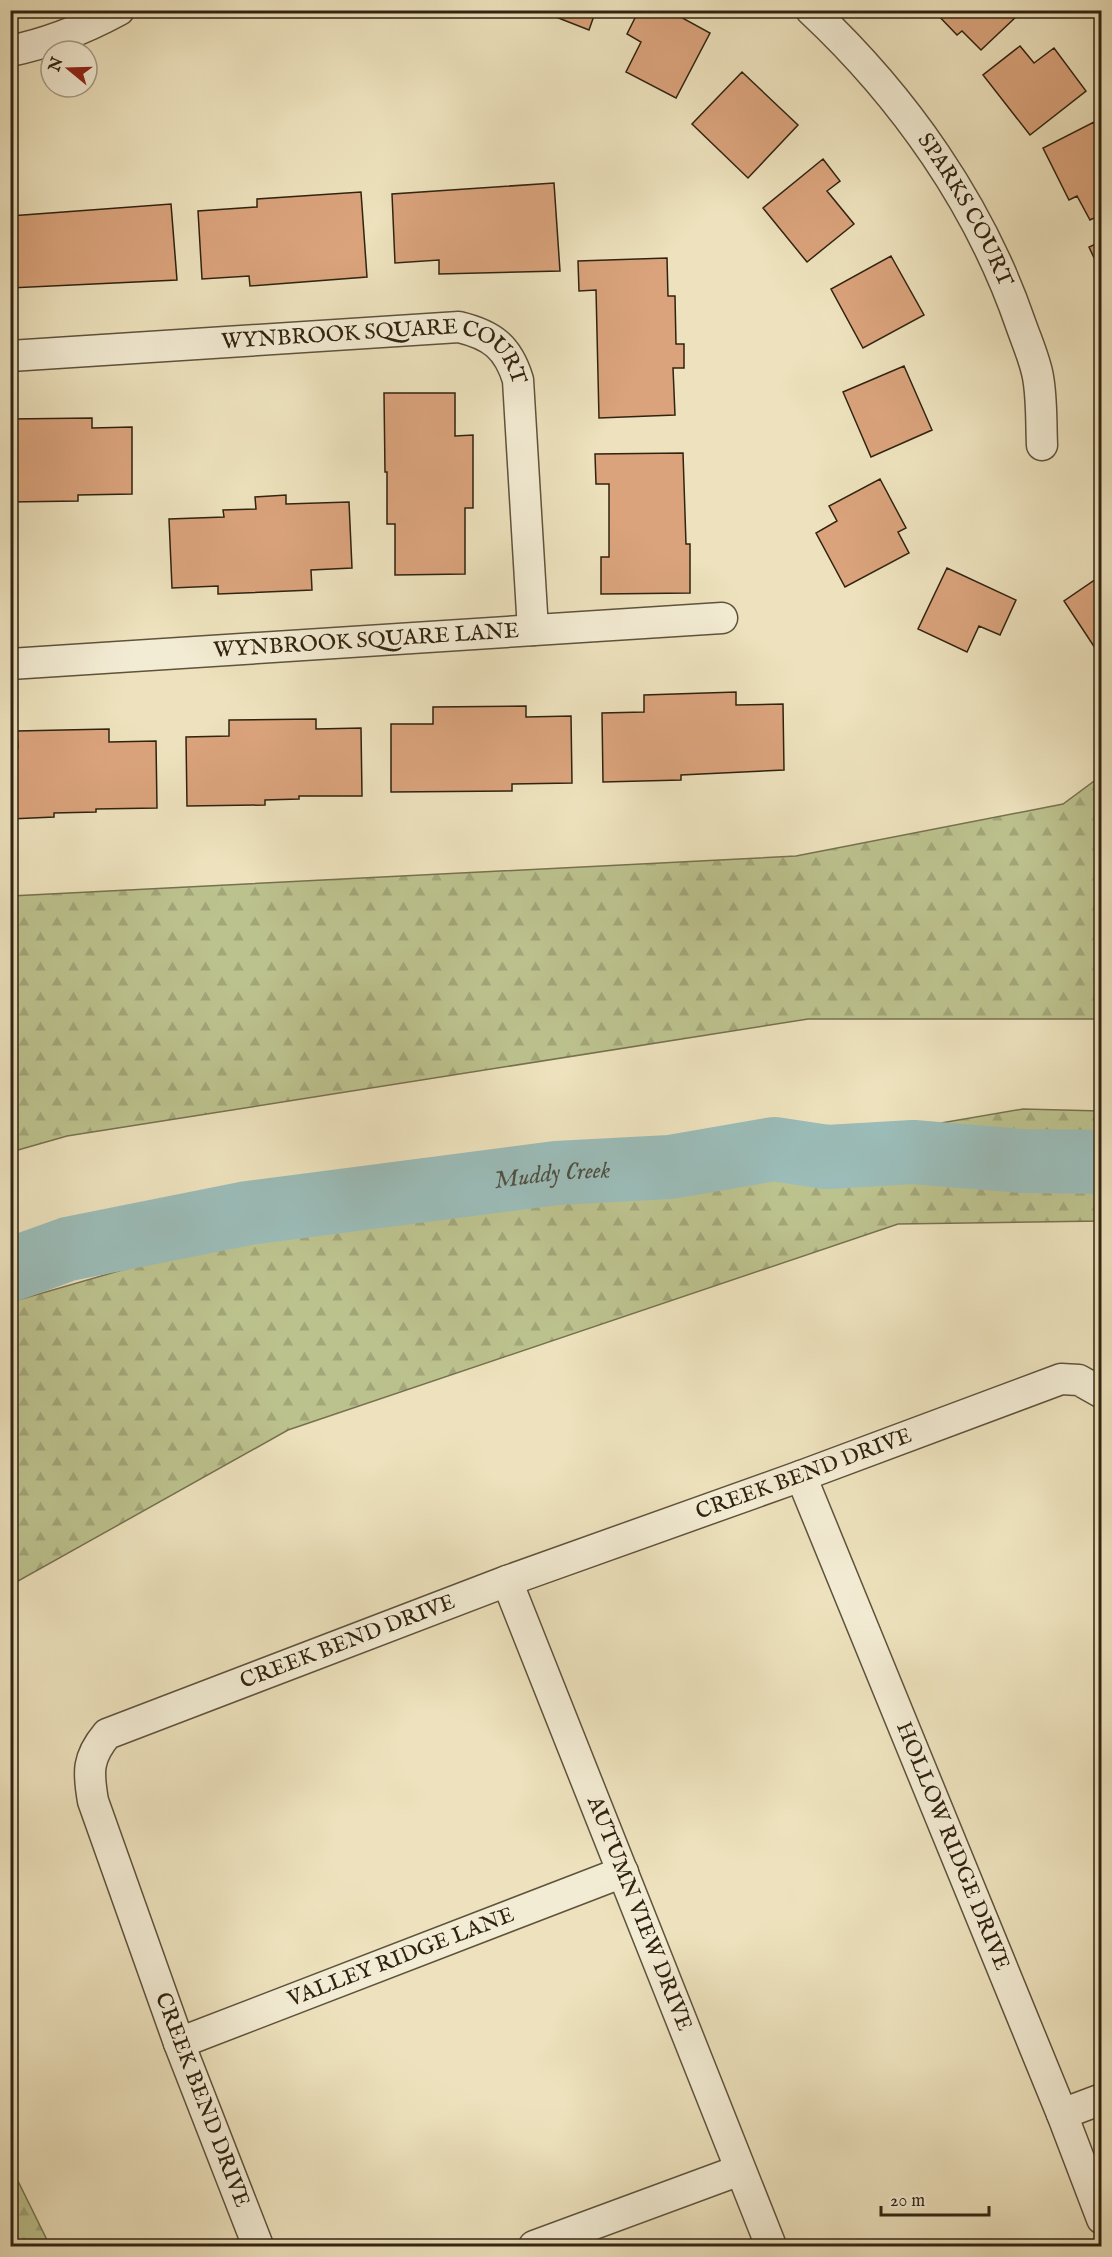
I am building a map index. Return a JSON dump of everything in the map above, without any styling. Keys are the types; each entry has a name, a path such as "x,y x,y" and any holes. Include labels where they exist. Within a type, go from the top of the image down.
{"street":[{"path":"10,51 35,46 90,26 119,10"},
{"name":"SPARKS COURT","path":"811,10 840,38 898,103 940,162 977,224 1008,288 1038,376 1042,445"},
{"name":"WYNBROOK SQUARE COURT","path":"10,356 459,327 482,333 500,346 513,365 518,380 533,630"},
{"name":"WYNBROOK SQUARE LANE","path":"10,664 722,618"},
{"name":"CREEK BEND DRIVE","path":"258,2247 179,2043 93,1801 90,1764 96,1747 107,1734 507,1581 801,1476 1061,1379 1079,1380 1101,1393"},
{"name":"HOLLOW RIDGE DRIVE","path":"801,1476 1062,2114 1101,2219"},
{"name":"AUTUMN VIEW DRIVE","path":"507,1581 771,2247"},
{"name":"VALLEY RIDGE LANE","path":"179,2043 623,1872"},
{"path":"1062,2114 1101,2099"},
{"path":"534,2247 740,2170"}],"green space":[{"path":"1101,776 1101,1019 808,1019 67,1136 11,1152 11,896 796,856 1063,804"},
{"path":"1023,1109 1101,1111 1101,1221 898,1224 288,1430 11,1585 11,1302 181,1253"},
{"path":"11,2167 50,2246 11,2246"}],"building":[{"path":"538,10 596,10 589,30"},
{"path":"639,10 668,10 710,33 676,98 626,72 641,42 627,34"},
{"path":"933,10 1016,10 1019,14 981,50 962,31 957,35"},
{"path":"1020,46 1034,63 1054,48 1086,91 1030,135 983,75"},
{"path":"742,72 798,125 748,178 692,124"},
{"path":"1094,122 1102,138 1102,214 1090,220 1077,196 1069,200 1043,148"},
{"path":"823,159 840,181 827,191 854,224 807,262 763,208"},
{"path":"554,183 560,271 439,274 439,260 395,263 392,194"},
{"path":"361,192 367,277 250,286 249,276 202,279 198,211 257,207 257,199"},
{"path":"171,204 177,280 10,288 10,216"},
{"path":"1102,241 1102,275 1089,247"},
{"path":"891,256 924,315 863,348 831,289"},
{"path":"667,258 668,296 675,296 676,344 684,344 684,368 673,368 675,415 599,418 596,290 579,291 578,261"},
{"path":"904,366 932,430 871,457 843,392"},
{"path":"384,393 455,393 455,436 473,435 473,508 465,508 465,574 395,575 395,524 387,524"},
{"path":"92,418 92,428 132,427 132,494 78,495 78,501 10,502 10,419"},
{"path":"683,453 686,544 690,544 690,593 601,594 601,557 609,557 609,484 596,484 595,454"},
{"path":"880,479 906,528 898,532 909,553 845,587 816,533 837,521 829,506"},
{"path":"286,495 286,504 349,502 352,568 311,570 312,590 218,594 218,586 172,588 169,519 224,517 223,510 256,509 255,497"},
{"path":"947,568 1016,600 1000,635 979,626 967,652 918,629"},
{"path":"1102,575 1102,653 1099,654 1064,601"},
{"path":"736,692 736,705 783,704 784,770 681,775 681,780 603,782 602,713 644,712 644,695"},
{"path":"526,706 526,717 571,716 572,783 512,784 512,791 391,792 391,724 433,724 433,707"},
{"path":"316,719 316,729 361,728 362,796 299,796 299,799 265,800 265,805 187,806 186,737 229,736 229,720"},
{"path":"109,729 109,742 156,741 157,808 96,809 96,812 54,813 54,817 10,819 10,749 18,748 17,731"}],"waterway":[{"name":"Muddy Creek","path":"10,1270 68,1249 248,1213 556,1173 670,1167 774,1149 827,1157 913,1152 1022,1161 1102,1162"}]}
